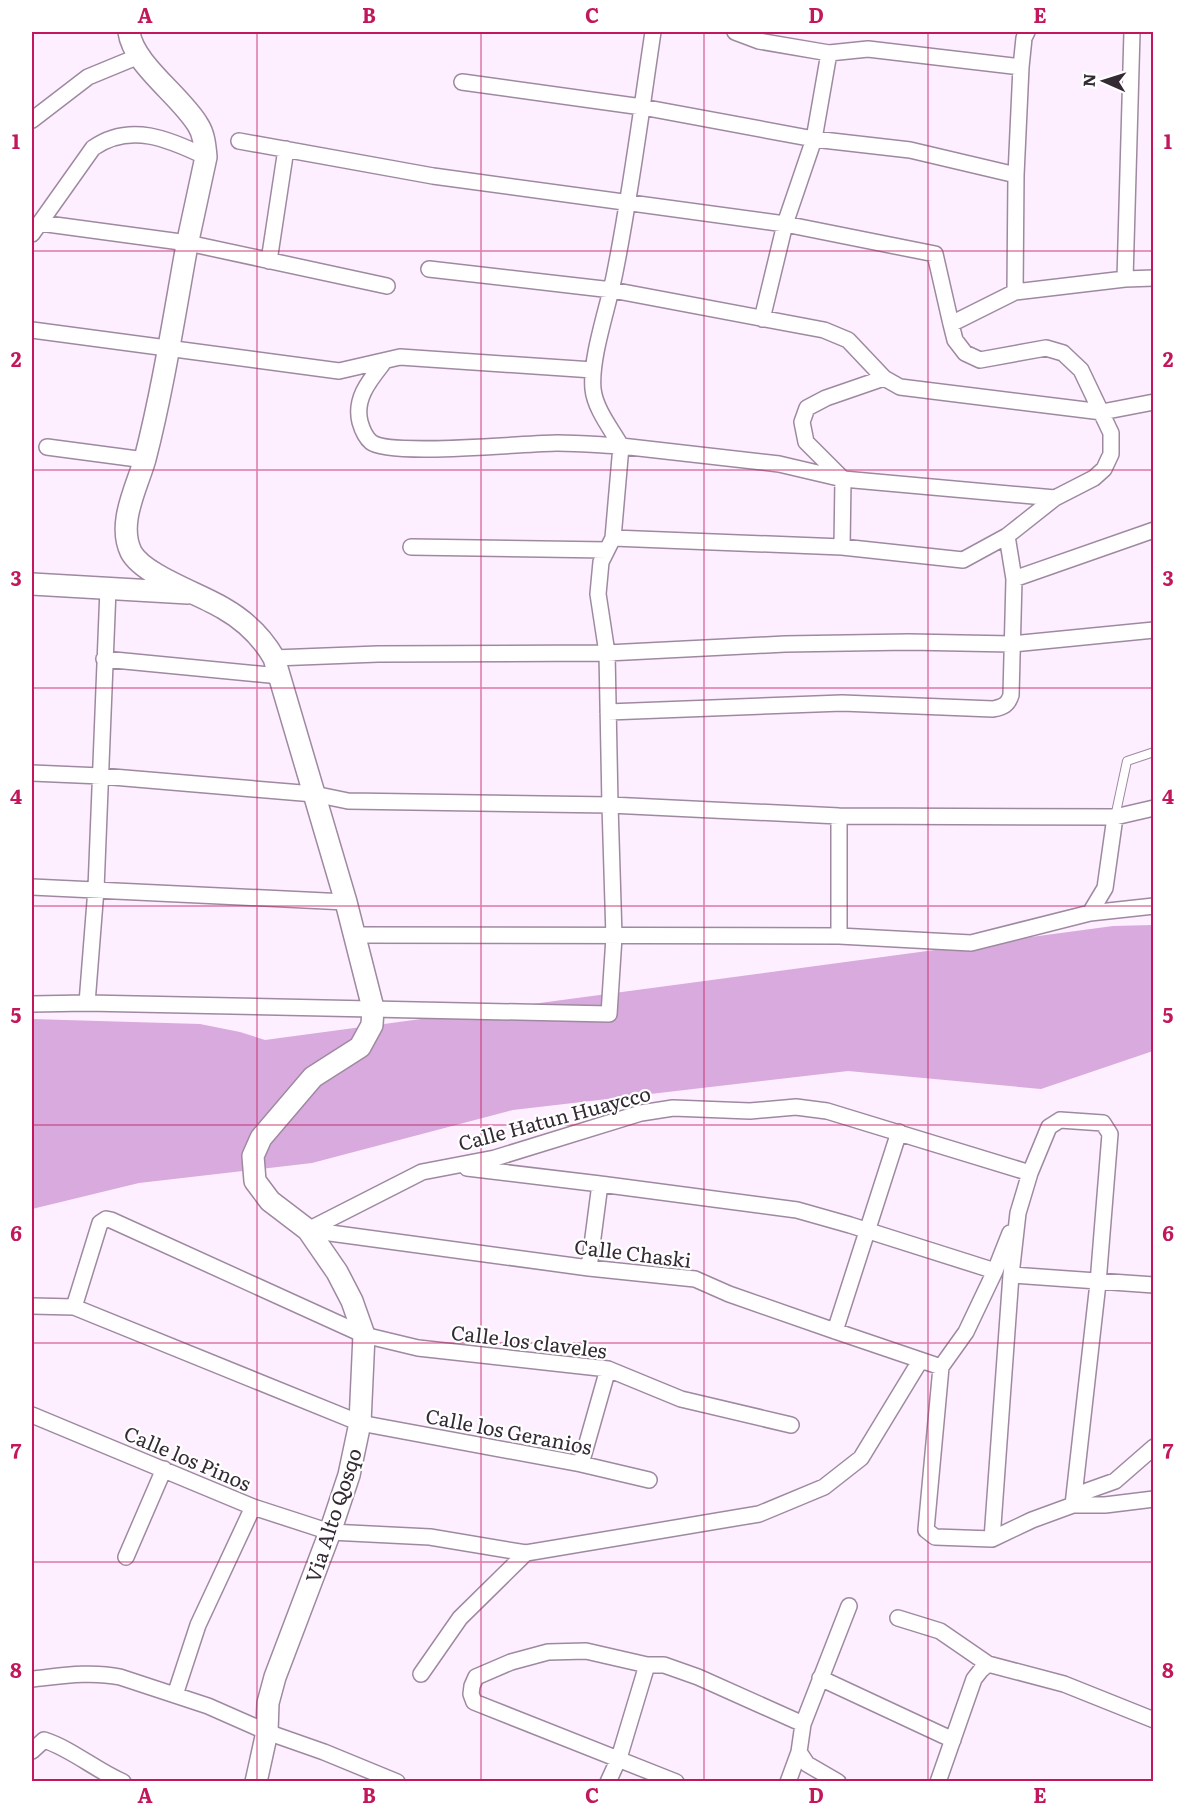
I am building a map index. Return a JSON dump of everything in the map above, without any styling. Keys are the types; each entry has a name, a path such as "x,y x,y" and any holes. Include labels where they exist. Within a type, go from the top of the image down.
{"street":[{"path":"129,32 130,40 139,56 178,98 200,126 206,157 145,460 127,518 127,537 131,553 142,564 192,594 211,601 234,615 264,640 277,667 346,902 373,1008"},
{"path":"32,1004 87,1003 609,1014 614,937 607,653 598,594 601,562 610,544 621,446 593,392 593,370 612,290 629,201 653,32"},
{"path":"735,32 759,41 829,53 868,50 1021,67"},
{"path":"1016,292 1016,175 1021,67 1024,38 1027,32"},
{"path":"1125,279 1132,32"},
{"path":"762,319 785,224 814,139 829,53"},
{"path":"32,120 88,77 139,56"},
{"path":"462,82 642,107 814,139 910,150 1016,175"},
{"path":"206,157 180,144 153,136 120,135 105,140 93,148 36,229 188,243 387,286"},
{"path":"239,141 433,176 785,224 935,254 955,340 965,353 980,360 1046,348 1063,353 1080,370 1111,433 1111,454 1104,469 1094,478 1055,498 1007,536 963,560 842,548 610,544 411,547"},
{"path":"268,261 286,149"},
{"path":"429,269 612,290 824,330 849,340 884,378 900,387 1102,412 1154,402"},
{"path":"951,324 1016,292 1125,279 1154,278"},
{"path":"32,330 339,371 400,357 593,370"},
{"path":"384,362 361,396 357,411 362,430 371,442 382,447 407,449 558,443 621,446 779,464 843,479 1055,498"},
{"path":"842,548 843,479 806,442 802,422 807,408 826,398 884,378"},
{"path":"47,447 145,460"},
{"path":"1014,579 1154,530"},
{"path":"608,712 842,703 1003,708 1011,695 1014,579 1007,536"},
{"path":"32,584 192,594"},
{"path":"87,1003 96,889 108,589"},
{"path":"104,659 277,667 378,654 607,653 785,644 909,642 1011,644 1154,630"},
{"path":"32,773 100,776 314,794 348,801 610,805 839,816 1115,816 1154,808"},
{"path":"839,816 839,936"},
{"path":"1090,913 1105,888 1115,816"},
{"path":"32,887 346,902"},
{"path":"354,935 839,936 971,943 1090,913 1154,906"},
{"name":"Via Alto Qosqo","path":"256,1782 267,1732 268,1703 275,1677 349,1475 360,1423 364,1335 352,1301 337,1272 308,1230 270,1201 255,1181 254,1156 261,1138 313,1077 360,1047 372,1025 373,1008"},
{"name":"Calle Hatun Huaycco","path":"308,1230 422,1172 495,1158 641,1113 673,1108 750,1111 796,1107 827,1111 1030,1173"},
{"path":"1073,1505 1098,1283 1110,1134 1103,1123 1060,1120 1049,1127 995,1271 966,1332 941,1367 926,1530 934,1537 992,1539 1032,1520 1073,1505 1113,1504 1154,1499"},
{"path":"835,1331 899,1132"},
{"path":"451,1166 797,1210 995,1271"},
{"path":"589,1268 600,1184"},
{"path":"992,1539 1011,1275 1018,1213"},
{"name":"Calle los claveles","path":"74,1307 100,1223 106,1219 364,1335 418,1348 608,1369 681,1399 791,1425"},
{"name":"Calle Chaski","path":"308,1230 589,1268 695,1279 729,1294 941,1367"},
{"path":"1011,1275 1098,1283 1154,1285"},
{"path":"32,1306 74,1307"},
{"name":"Calle los Geranios","path":"74,1307 360,1423 581,1464 649,1480"},
{"name":"Calle los Pinos","path":"32,1415 253,1507 330,1532 430,1537 526,1553 759,1514 824,1487 861,1458 920,1361"},
{"path":"581,1464 608,1369"},
{"path":"1073,1505 1088,1491 1115,1481 1154,1447"},
{"path":"126,1557 164,1469"},
{"path":"176,1695 198,1625 253,1507"},
{"path":"421,1674 460,1618 526,1553"},
{"path":"788,1782 799,1752 803,1724 849,1606"},
{"path":"898,1618 940,1631 988,1664 1064,1684 1154,1720"},
{"path":"676,1782 474,1702 471,1694 476,1677 511,1662 548,1652 586,1651 647,1665 664,1665 698,1677 803,1724"},
{"path":"938,1782 974,1679 988,1664"},
{"path":"608,1782 619,1758 647,1665"},
{"path":"32,1679 106,1674 208,1706 267,1732 333,1755 397,1782"},
{"path":"820,1678 953,1740"},
{"path":"32,1751 44,1740 55,1744 113,1780"},
{"path":"799,1752 807,1764 838,1782"}],"lane":[{"path":"1115,816 1128,760 1154,752"}],"shaded area":[{"path":"1153,925 1153,1051 1041,1089 848,1071 513,1110 312,1163 139,1183 32,1209 32,1019 200,1024 265,1040 1113,926"}]}
